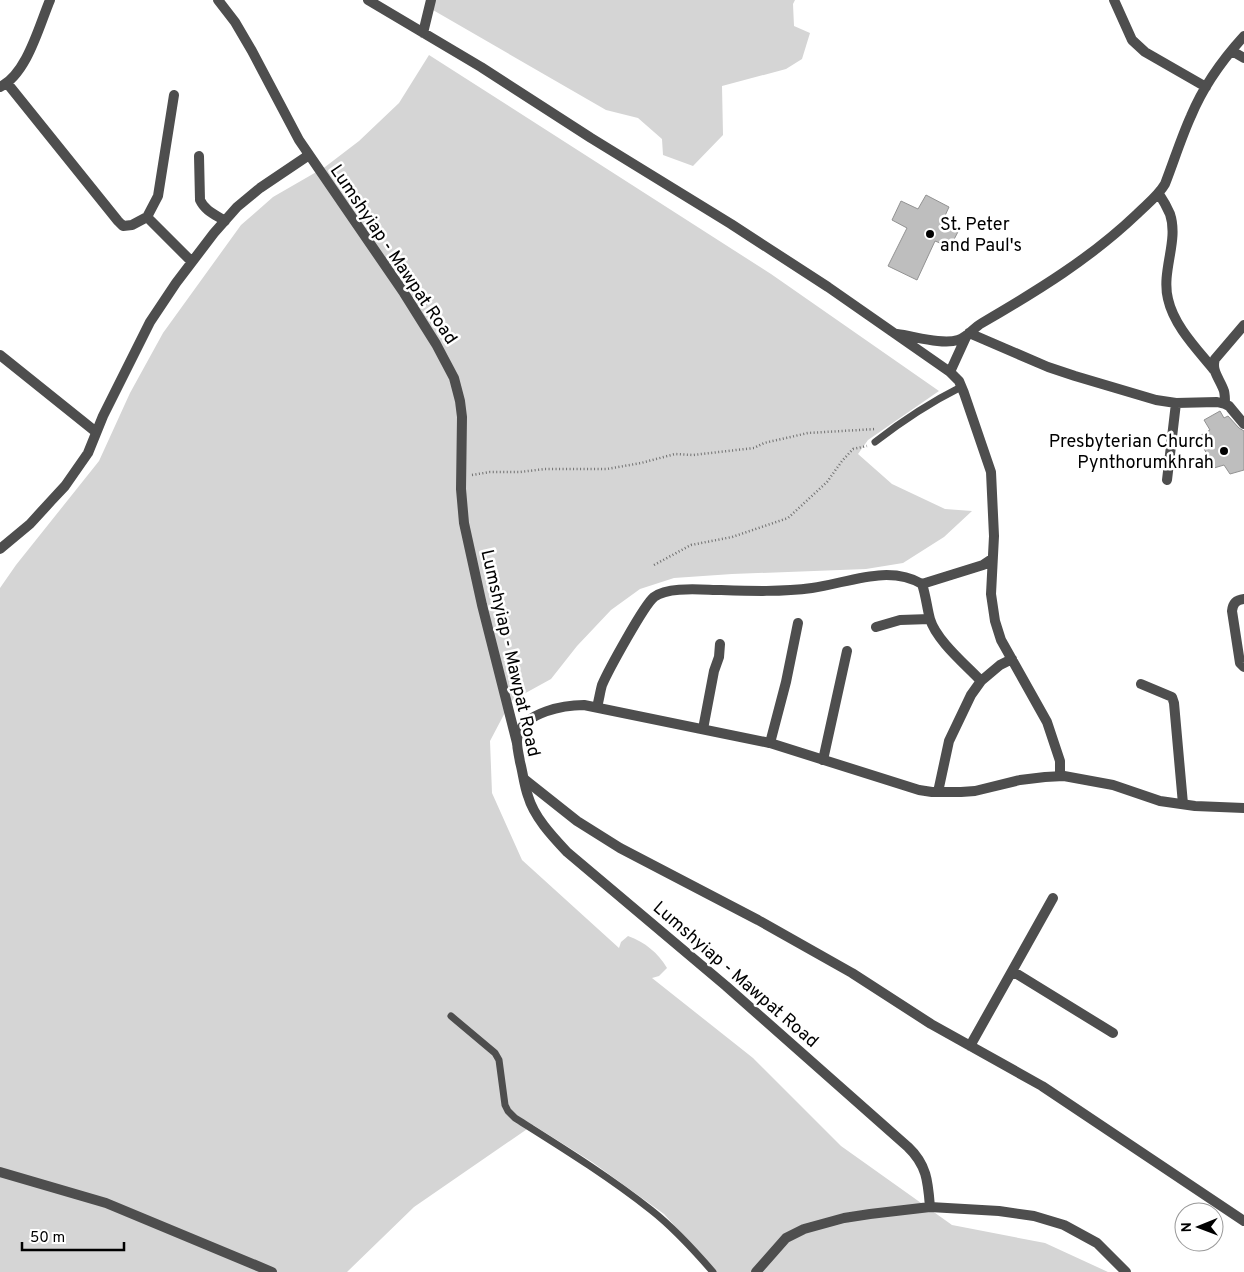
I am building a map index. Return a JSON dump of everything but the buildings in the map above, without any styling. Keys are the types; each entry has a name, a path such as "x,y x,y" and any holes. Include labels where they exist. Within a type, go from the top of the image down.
{"street":[{"path":"50,0 18,72 3,85 123,226 132,226 147,216 158,196 174,95"},
{"name":"Lumshyiap - Mawpat Road","path":"218,0 235,22 270,82 298,140 404,294 454,378 460,401 462,433 460,476 462,506 468,542 532,806 553,837 567,852 726,986 916,1155 927,1178 930,1208"},
{"path":"368,0 731,224 828,287 950,372 959,381 991,472 994,536 992,594 995,621 1001,640 1047,722 1060,761 1060,776"},
{"path":"423,33 432,0"},
{"path":"1114,0 1132,40 1145,52 1206,88"},
{"path":"950,372 968,335 978,325 1059,276 1113,236 1159,194 1165,184 1191,114 1206,88 1244,36"},
{"path":"1232,51 1244,58"},
{"path":"0,549 30,524 65,486 88,453 96,432 150,322 192,262 237,207 260,188 309,155"},
{"path":"199,156 200,200 202,205 225,221"},
{"path":"1159,194 1170,213 1172,229 1166,279 1168,298 1173,315 1214,370 1224,391 1225,404"},
{"path":"147,216 192,262"},
{"path":"1214,370 1215,359 1244,325"},
{"path":"894,334 942,341 955,341 968,335 1048,367 1156,400 1176,403 1216,402 1225,404 1229,406 1244,424"},
{"path":"0,355 96,432"},
{"path":"1167,480 1176,403"},
{"path":"922,584 992,560"},
{"path":"597,707 602,685 628,638 654,598 663,593 692,590 778,591 812,588 873,576 891,575 912,578 922,584 930,619 935,629 981,681"},
{"path":"1244,599 1236,601 1232,606 1240,663 1244,667"},
{"path":"876,627 900,620 930,619"},
{"path":"770,743 786,682 798,623"},
{"path":"703,729 714,671 719,657 720,644"},
{"path":"823,760 847,651"},
{"path":"938,792 949,741 971,695 981,681 1000,665 1012,659"},
{"path":"1141,684 1172,697 1183,804"},
{"path":"518,749 518,735 525,725 538,715 568,705 584,705 770,743 919,790 938,792 975,791 1020,780 1060,776 1096,781 1160,801 1228,809 1244,808"},
{"path":"524,779 577,821 620,848 758,920 852,973 931,1024 1042,1086 1131,1147 1243,1218"},
{"path":"970,1046 1053,898"},
{"path":"1012,971 1113,1033"},
{"path":"0,1172 106,1203 272,1272"},
{"path":"756,1272 786,1238 804,1230 870,1214 930,1208 999,1211 1034,1216 1064,1225 1097,1243 1126,1272"}],"lane":[{"path":"875,442 890,430 946,394 961,387"},
{"path":"452,1016 488,1046 499,1060 504,1105 515,1118 586,1163 652,1210 687,1243 713,1272"}],"path":[{"path":"460,476 490,472 520,472 545,469 607,469 642,463 675,454 693,455 754,448 764,443 808,433 872,428 890,430"},
{"path":"654,565 691,545 732,536 788,518 827,482 853,449 875,442"}],"shaded area":[{"path":"426,0 795,0 793,4 794,26 810,33 802,59 786,69 722,86 723,135 693,166 663,155 662,139 638,118 606,110 426,6"},
{"path":"429,55 771,274 939,391 868,440 858,454 892,484 945,509 972,511 944,537 903,563 866,569 674,578 640,589 611,610 577,646 551,679 511,701 490,741 492,793 522,860 619,948 621,942 628,936 640,941 650,949 667,968 659,976 652,978 753,1058 841,1146 952,1225 1045,1243 1108,1272 716,1272 664,1214 592,1162 533,1125 414,1207 347,1272 0,1272 0,588 16,565 99,461 130,393 163,333 241,225 273,197 325,167 359,141 399,103"}],"place":[{"name":"St. Peter and Paul's","path":"930,234"},
{"name":"Presbyterian Church Pynthorumkhrah","path":"1224,451"}]}
